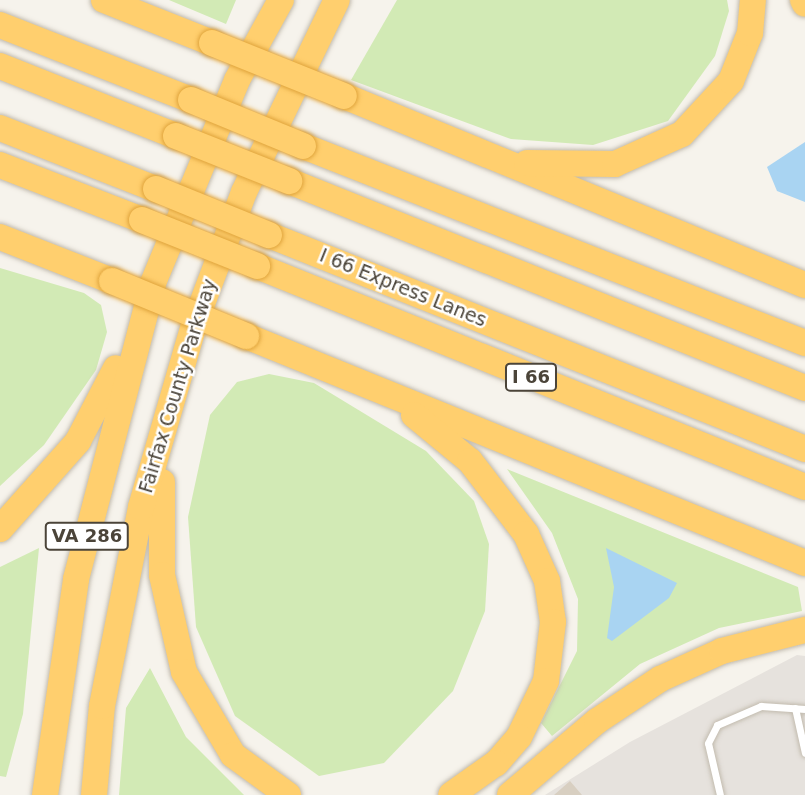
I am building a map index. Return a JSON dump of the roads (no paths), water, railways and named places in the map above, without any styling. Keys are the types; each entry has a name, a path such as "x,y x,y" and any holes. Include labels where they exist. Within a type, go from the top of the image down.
{"highway":[{"path":"104,0 805,285"},
{"path":"251,41 265,0"},
{"name":"VA 286","path":"45,795 76,579 153,283 237,80 281,0"},
{"path":"449,141 524,163 573,168 615,164 657,149 699,120 731,81 750,33 753,0"},
{"name":"Fairfax County Parkway","path":"94,795 114,638 141,507 184,357 244,192 335,4"},
{"path":"0,25 805,343"},
{"path":"0,66 805,388"},
{"name":"I 66 Express Lanes","path":"0,128 805,449"},
{"name":"I 66","path":"0,165 805,487"},
{"path":"0,239 112,281 805,563"},
{"path":"0,529 78,441 153,283"},
{"path":"184,357 158,517 171,629 193,692 222,740 242,763 288,795"},
{"path":"379,390 470,461 526,534 550,594 552,653 535,710 496,763 451,795"},
{"path":"510,795 597,721 660,679 722,651 805,630"}],"lane":[{"path":"720,795 708,743 717,725 761,706 805,709"},
{"path":"795,708 805,753"}],"water":[{"path":"805,142 805,202 777,191 767,167"},
{"path":"606,548 677,583 669,598 612,641 607,638 614,587"}]}
